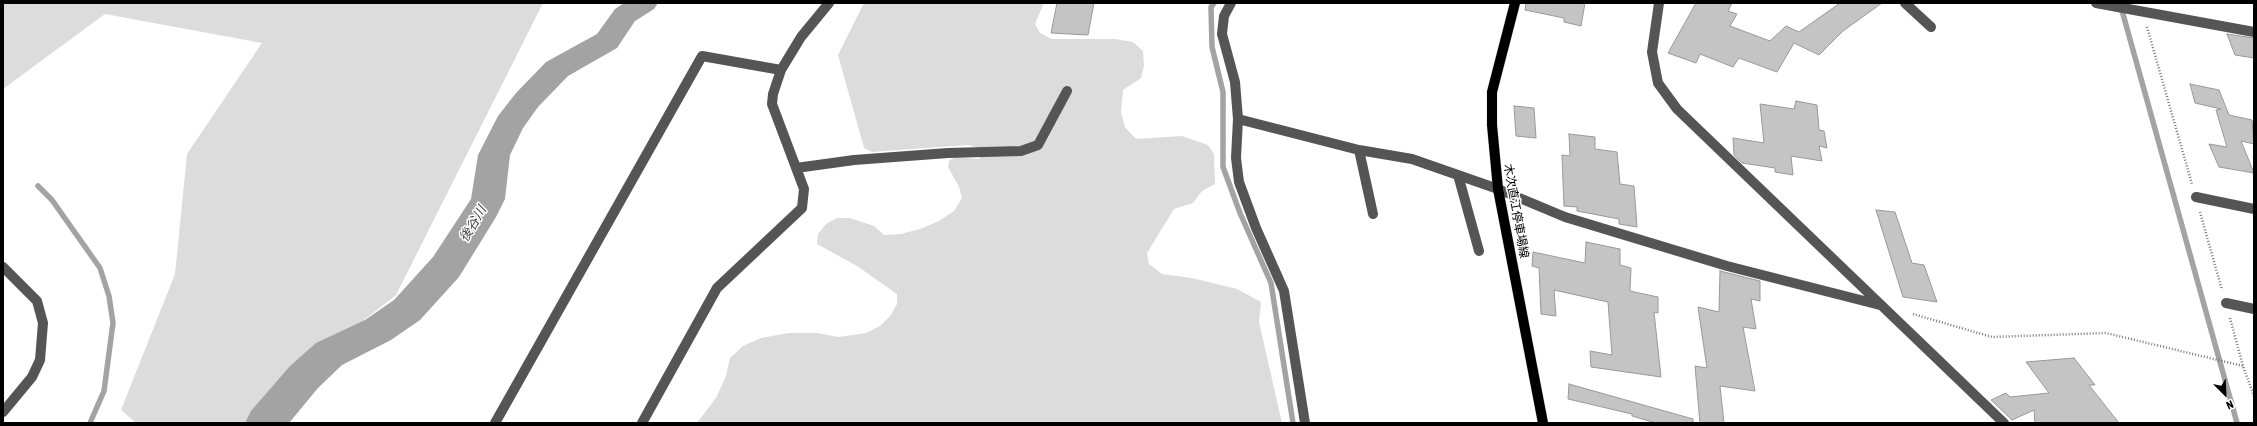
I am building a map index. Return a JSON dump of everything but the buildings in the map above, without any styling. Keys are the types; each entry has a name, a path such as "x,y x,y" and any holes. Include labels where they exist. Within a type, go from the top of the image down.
{"main road":[{"name":"木次直江停車場線","path":"1515,3 1492,92 1492,125 1498,189 1543,423"}],"street":[{"path":"642,423 717,288 790,221 802,208 804,189 772,104 776,82 781,70 801,37 829,3"},
{"path":"1231,3 1224,16 1222,34 1235,82 1238,119 1236,158 1239,182 1256,228 1284,291 1305,423"},
{"path":"1659,3 1652,52 1658,83 1677,109 1712,145 2004,423"},
{"path":"1905,3 1931,27"},
{"path":"2096,3 2142,7 2254,32"},
{"path":"495,423 702,56 781,70"},
{"path":"796,168 854,160 948,153 1021,151 1038,145 1067,91"},
{"path":"1238,119 1359,150 1412,159 1498,189 1565,217 1727,266 1880,305"},
{"path":"1359,150 1373,214"},
{"path":"1458,175 1479,251"},
{"path":"2196,197 2254,209"},
{"path":"3,267 37,301 43,323 40,360 32,377 3,412"},
{"path":"2226,303 2254,309"}],"path":[{"path":"1910,313 1992,337 2106,333 2243,366"}],"shaded area":[{"path":"3,3 543,3 396,295 323,352 259,417 248,423 136,423 121,410 175,274 187,154 262,43 105,14 3,89"},
{"path":"864,3 1044,3 1035,24 1040,33 1052,39 1115,39 1133,42 1143,51 1144,66 1141,78 1123,90 1121,112 1125,127 1136,139 1182,136 1208,145 1214,154 1215,184 1202,191 1193,203 1174,209 1147,253 1149,264 1162,274 1192,278 1237,289 1261,302 1259,322 1282,423 697,423 716,398 726,376 730,358 743,346 761,338 789,333 817,333 839,337 866,333 880,326 891,315 897,304 897,294 857,266 817,244 818,234 826,224 837,218 850,218 874,226 884,235 901,234 920,229 939,221 954,211 962,198 959,187 948,167 949,161 955,157 979,159 982,154 979,148 968,145 872,152 864,148 838,55"}],"waterway":[{"name":"後谷川","path":"265,423 304,377 329,354 378,330 407,310 446,267 479,217 488,199 490,173 494,155 509,124 527,100 557,69 607,41 625,15 644,3"},
{"path":"1214,3 1211,7 1212,47 1223,92 1223,167 1240,213 1271,283 1293,423"},
{"path":"2121,7 2237,423"},
{"path":"38,186 52,200 100,268 109,296 113,323 104,391 90,423"}]}
